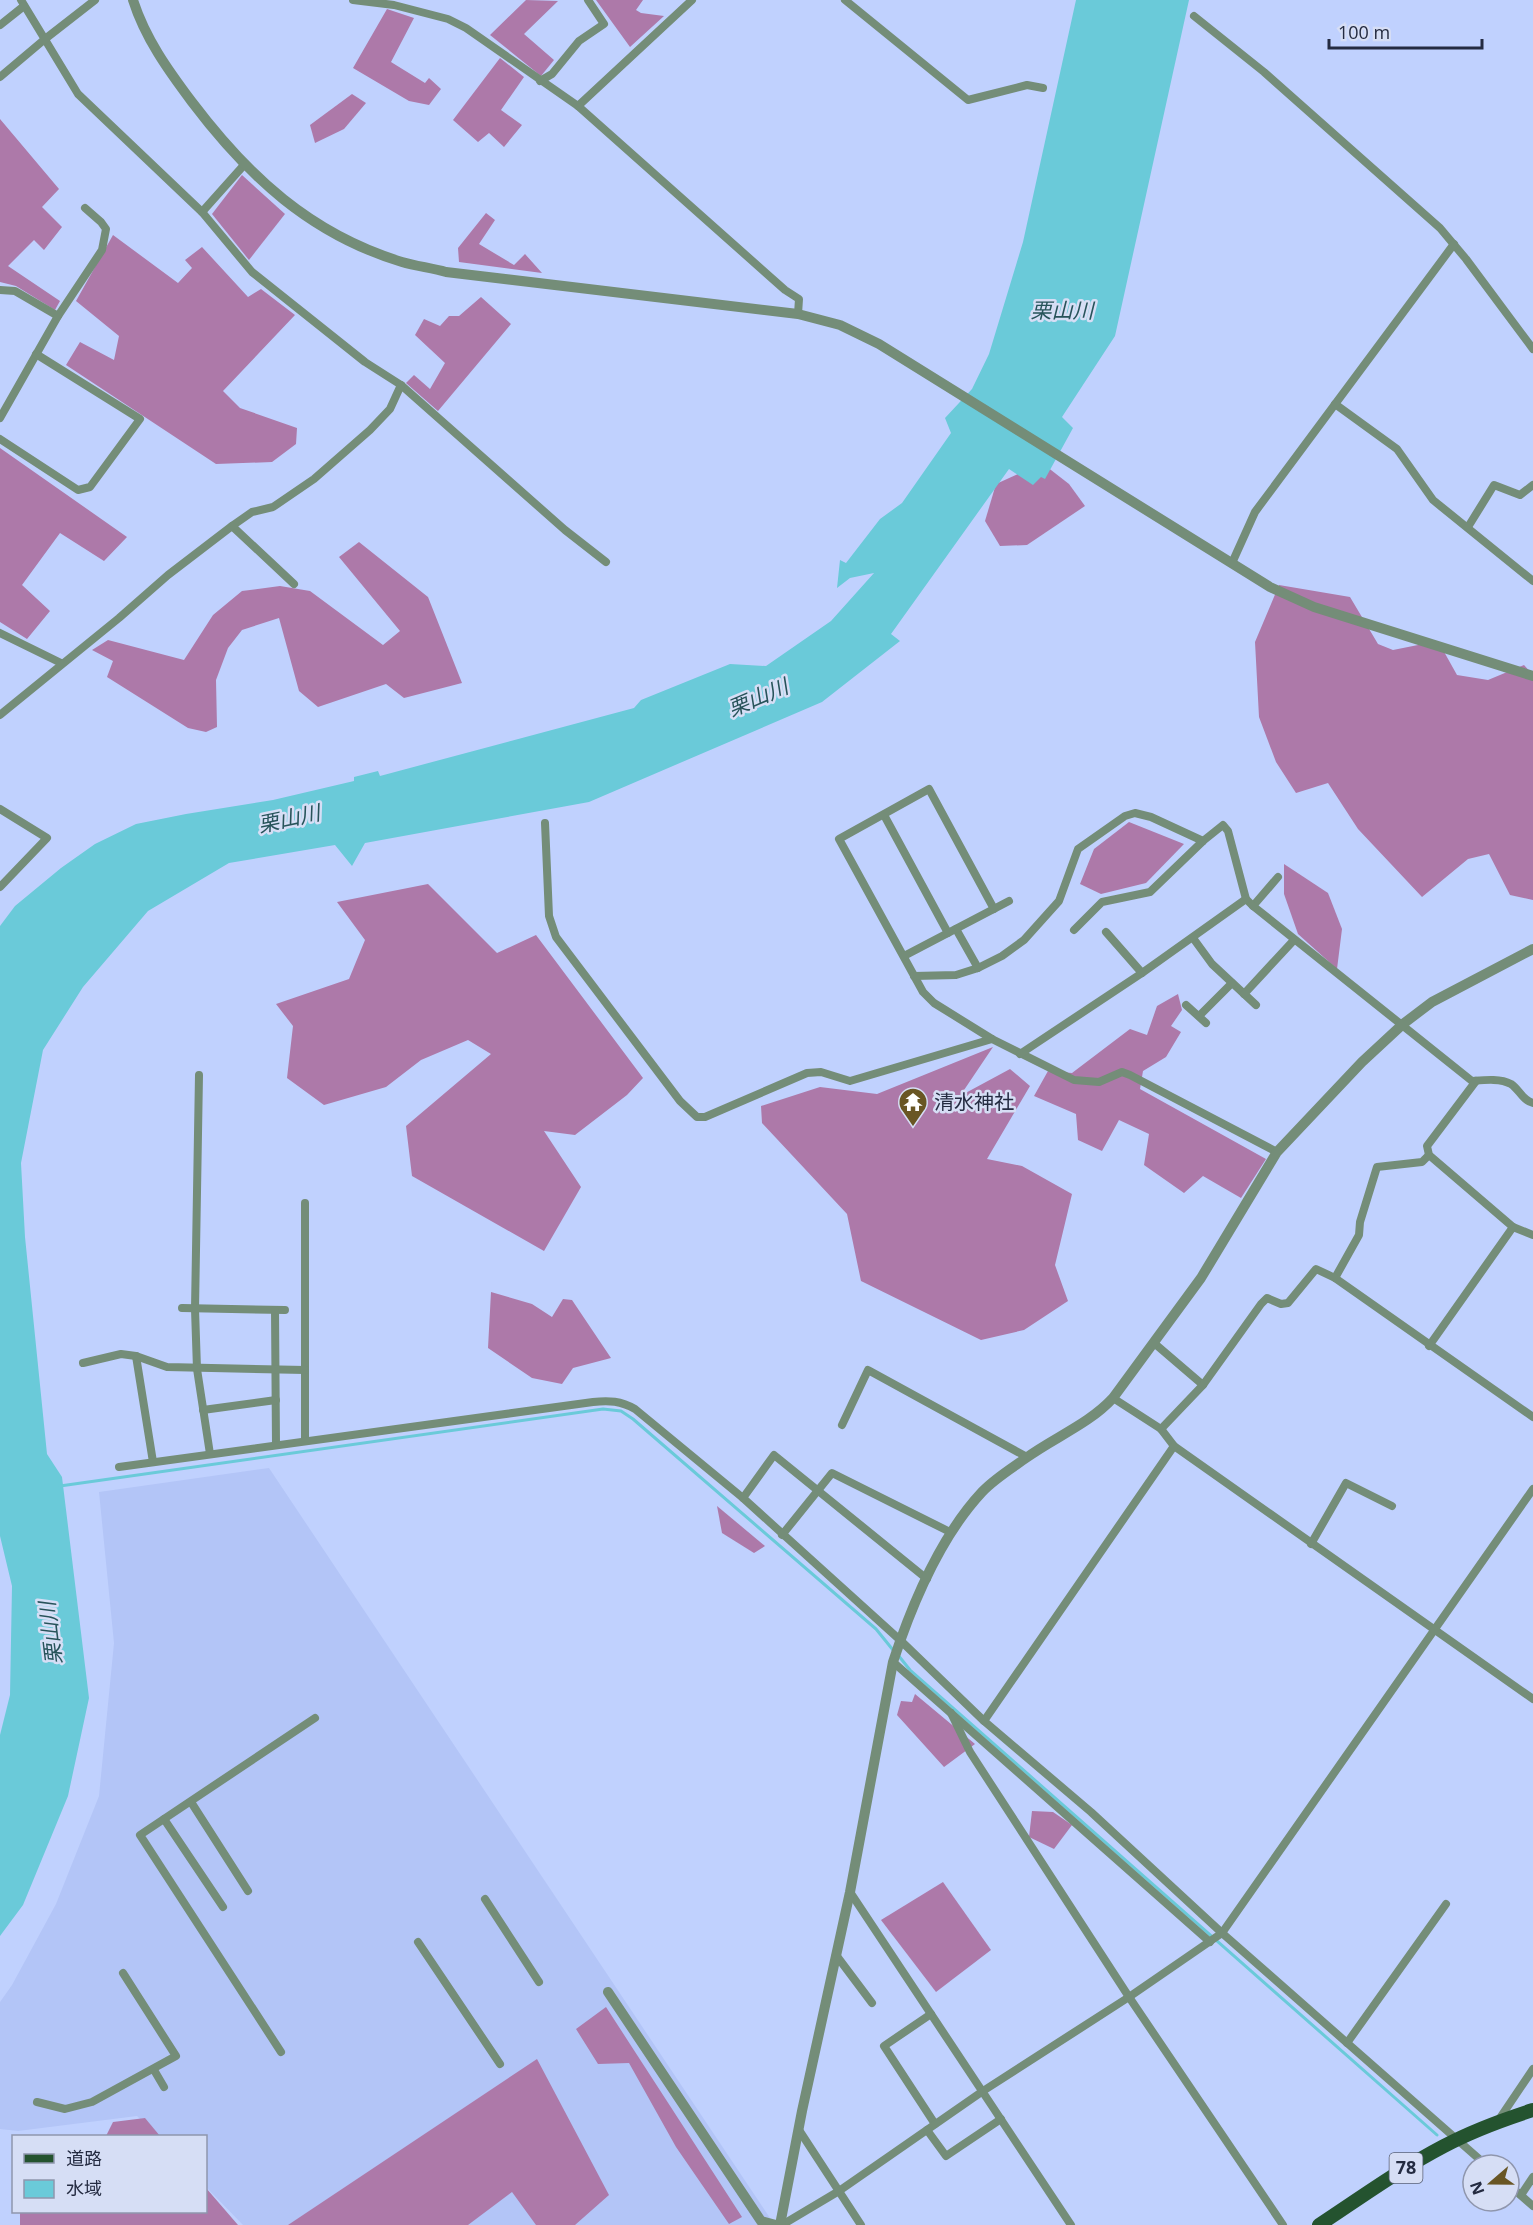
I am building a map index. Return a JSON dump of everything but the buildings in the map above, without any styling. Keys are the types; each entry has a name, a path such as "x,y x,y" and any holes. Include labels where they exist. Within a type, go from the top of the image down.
{"main road":[{"name":"78","path":"1320,2225 1415,2162 1457,2140 1533,2110"}],"street":[{"path":"0,77 95,0"},
{"path":"133,0 140,22 153,48 222,142 288,204 362,247 402,262 446,272 798,314 840,325 879,344 1270,587 1314,607 1533,676"},
{"path":"353,0 396,2 448,19 466,28 578,106 785,290 799,299 798,314"},
{"path":"540,81 552,74 579,41 604,24 588,0"},
{"path":"578,106 692,0"},
{"path":"844,0 968,100 1028,85 1043,88"},
{"path":"0,25 22,3 78,94 202,212 252,272 364,362 401,385 565,530 606,562"},
{"path":"1194,16 1264,72 1440,228 1533,349"},
{"path":"202,212 244,165"},
{"path":"0,418 58,316 102,250 106,229 85,208"},
{"path":"1232,563 1255,512 1454,244"},
{"path":"0,290 15,291 58,316"},
{"path":"0,439 78,490 83,490 90,487 140,419 36,354"},
{"path":"0,715 119,618 168,574 252,512 273,507 314,479 370,430 390,409 401,385"},
{"path":"1335,404 1397,449 1433,500 1533,581"},
{"path":"1468,527 1494,485 1520,495 1533,485"},
{"path":"232,526 294,584"},
{"path":"0,633 62,663"},
{"path":"994,909 929,789 839,839 923,992 934,1003 992,1039 1074,1080 1099,1082 1122,1072 1277,1152"},
{"path":"0,809 47,838 0,887"},
{"path":"914,976 956,975 978,968 1002,956 1024,940 1059,901 1078,849 1125,816 1135,813 1151,817 1203,841"},
{"path":"884,815 948,933"},
{"path":"545,823 549,916 556,937 680,1101 697,1117 705,1117 807,1073 821,1072 850,1081 992,1039"},
{"path":"1074,930 1102,902 1150,892 1222,825 1228,831 1246,899 1253,906 1472,1081 1497,1080 1512,1085 1533,1103"},
{"path":"1253,906 1278,877"},
{"path":"1020,1054 1194,938 1246,899"},
{"path":"904,956 1009,901"},
{"path":"956,929 978,968"},
{"path":"1106,932 1142,973"},
{"path":"1194,938 1212,964 1256,1005"},
{"path":"1244,994 1294,940"},
{"path":"779,2225 850,1892 893,1662 900,1640 950,1532 984,1490 1027,1457 1100,1412 1113,1398 1202,1278 1277,1152 1362,1062 1403,1024 1432,1002 1533,949"},
{"path":"1199,1016 1232,983"},
{"path":"1186,1005 1206,1023"},
{"path":"199,1075 195,1309 197,1369 210,1454"},
{"path":"1476,1081 1427,1146 1430,1155 1513,1227 1533,1235"},
{"path":"1335,1278 1359,1235 1360,1222 1377,1167 1422,1162 1430,1155"},
{"path":"305,1203 305,1440"},
{"path":"1429,1346 1513,1227"},
{"path":"1161,1430 1203,1385 1267,1298 1281,1304 1288,1303 1316,1269 1335,1278 1533,1418"},
{"path":"182,1308 285,1310"},
{"path":"275,1310 276,1444"},
{"path":"1154,1343 1203,1385"},
{"path":"83,1363 122,1354 136,1356 167,1367 305,1370"},
{"path":"136,1356 153,1462"},
{"path":"842,1425 868,1370 1027,1457"},
{"path":"1113,1398 1161,1430 1174,1446 1533,1699"},
{"path":"203,1410 276,1400"},
{"path":"119,1467 609,1400 625,1403 636,1409 743,1498 900,1640 984,1721 1092,1812 1222,1933 1472,2153"},
{"path":"984,1721 1174,1446"},
{"path":"743,1498 774,1455 927,1579"},
{"path":"782,1535 832,1473 950,1532"},
{"path":"1311,1544 1346,1483 1392,1506"},
{"path":"608,1992 761,2221 779,2225 839,2191 983,2091 1130,1997 1222,1933 1533,1489"},
{"path":"893,1662 1210,1941"},
{"path":"951,1713 970,1752 1283,2225"},
{"path":"281,2052 140,1835 315,1718"},
{"path":"190,1802 248,1891"},
{"path":"164,1819 223,1907"},
{"path":"850,1892 1071,2225"},
{"path":"485,1899 538,1982"},
{"path":"1347,2043 1446,1904"},
{"path":"418,1942 500,2064"},
{"path":"836,1955 872,2003"},
{"path":"37,2102 65,2109 92,2103 177,2056 123,1973"},
{"path":"932,2014 884,2046 935,2124"},
{"path":"1498,2122 1533,2069"},
{"path":"154,2070 164,2087"},
{"path":"927,2130 946,2156 1001,2119"},
{"path":"799,2130 861,2225"},
{"path":"1533,2177 1521,2195 1533,2206"}],"shaded area":[{"path":"526,0 558,1 524,34 554,60 541,76 490,35"},
{"path":"596,0 643,0 636,10 641,13 664,16 630,47"},
{"path":"387,9 414,18 391,62 425,83 429,78 441,89 429,105 409,101 353,68"},
{"path":"500,58 524,77 501,110 522,125 504,147 489,133 478,142 453,120"},
{"path":"352,94 366,103 344,129 315,143 310,125"},
{"path":"0,119 59,189 42,207 62,227 44,250 34,240 8,266 60,301 55,310 16,286 0,282"},
{"path":"242,175 285,214 249,260 212,214"},
{"path":"486,213 495,220 479,244 514,265 525,254 542,273 459,262 458,248"},
{"path":"113,235 178,283 192,268 185,260 202,247 248,297 261,289 295,315 223,391 240,408 297,428 296,444 272,462 216,464 66,365 80,342 114,360 119,336 76,301"},
{"path":"481,297 511,324 438,411 406,383 414,375 430,389 445,363 415,335 424,319 440,326 449,316 459,316"},
{"path":"0,448 127,537 104,561 60,533 22,585 50,611 27,639 0,622"},
{"path":"1042,463 1069,484 1085,506 1027,545 1000,546 985,521 996,484"},
{"path":"359,542 428,597 462,683 404,698 386,684 318,707 299,691 279,618 242,630 228,648 216,680 217,727 206,732 188,728 107,677 113,661 92,650 108,640 184,660 213,615 242,591 280,586 310,591 383,645 400,631 339,557"},
{"path":"1279,585 1350,597 1378,644 1393,650 1438,641 1457,675 1488,680 1524,665 1533,675 1533,900 1510,895 1489,854 1468,859 1422,897 1358,829 1328,783 1296,793 1276,762 1259,717 1255,642"},
{"path":"1129,822 1184,844 1146,883 1101,894 1080,884 1094,849"},
{"path":"1284,864 1328,893 1342,929 1337,969 1298,934 1284,894"},
{"path":"428,884 497,953 536,935 643,1078 627,1095 575,1135 544,1131 581,1187 544,1251 412,1176 406,1126 491,1054 468,1040 421,1060 386,1087 324,1105 287,1078 293,1026 276,1004 349,979 365,940 337,902"},
{"path":"1178,994 1182,1010 1171,1026 1181,1032 1166,1057 1143,1071 1140,1089 1266,1159 1241,1198 1203,1176 1184,1193 1144,1165 1149,1134 1119,1120 1102,1151 1078,1140 1076,1114 1034,1096 1048,1071 1072,1073 1130,1029 1147,1035 1157,1006"},
{"path":"993,1047 960,1096 1010,1069 1030,1086 987,1159 1022,1166 1072,1194 1055,1265 1068,1301 1024,1330 981,1340 861,1281 847,1214 762,1123 761,1106 820,1087 877,1094"},
{"path":"491,1292 532,1304 552,1317 563,1299 572,1300 611,1358 573,1368 562,1384 532,1378 488,1348"},
{"path":"269,1468 772,2221 771,2225 243,2225 207,2188 207,2135 156,2135 137,2116 18,2131 0,2129 0,2002 12,1985 56,1904 99,1796 114,1643 99,1492"},
{"path":"717,1506 765,1546 754,1553 722,1533"},
{"path":"915,1694 975,1744 944,1767 897,1715 901,1701 912,1702"},
{"path":"1032,1811 1053,1812 1072,1825 1054,1849 1029,1837"},
{"path":"943,1882 991,1950 936,1992 881,1920"},
{"path":"606,2007 742,2217 729,2224 676,2147 629,2063 598,2064 576,2029"},
{"path":"537,2059 609,2195 575,2225 536,2225 512,2192 468,2225 288,2225"},
{"path":"145,2118 159,2135 106,2135 113,2122"},
{"path":"207,2189 238,2225 20,2225 20,2213 207,2213"}],"water":[{"name":"栗山川","path":"1076,0 1189,0 1115,336 1062,417 1073,428 1045,479 1041,477 1033,485 1009,469 891,634 900,641 822,702 589,802 365,843 352,866 335,845 229,863 148,911 83,987 43,1050 21,1163 25,1237 47,1454 62,1477 89,1698 68,1796 23,1905 0,1936 0,1735 10,1695 12,1586 0,1536 0,926 15,906 61,868 95,844 136,824 273,800 354,781 354,777 378,771 380,776 634,708 641,700 730,664 766,666 831,621 874,573 850,578 837,588 840,560 846,563 880,519 902,503 951,433 945,418 972,389 989,354 1023,242"}],"waterway":[{"path":"60,1486 603,1409 621,1411 876,1629 893,1650"},
{"path":"898,1655 910,1670 1437,2135"}],"place":[{"name":"清水神社","path":"913,1128"}]}
